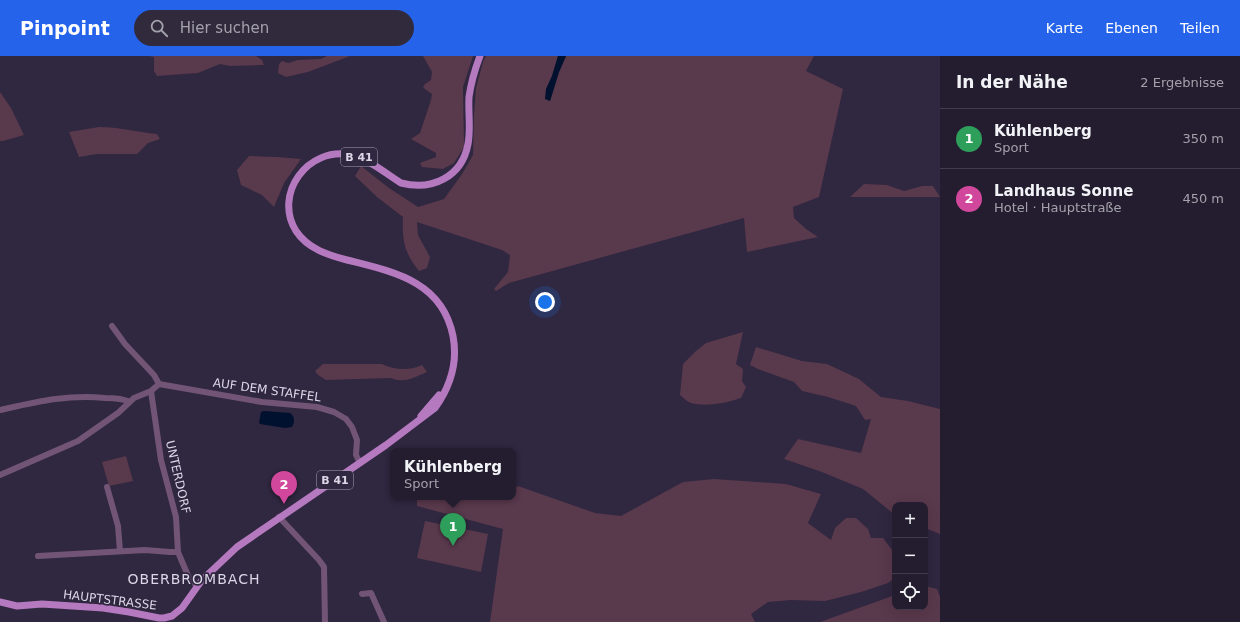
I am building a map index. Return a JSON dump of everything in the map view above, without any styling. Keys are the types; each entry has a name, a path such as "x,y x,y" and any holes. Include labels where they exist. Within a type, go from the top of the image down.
{"main road":[{"name":"HAUPTSTRASSE","path":"0,602 17,606 42,604 120,610 159,618 173,619 196,586 237,547 278,517 386,445 435,408 441,400 452,375 455,355 452,330 446,314 436,299 424,288 407,278 386,270 335,257 315,249 301,238 292,222 290,214 290,196 296,178 308,165 315,160 332,154 358,157 401,183 409,185 429,185 447,177 459,166 466,152 469,137 470,88 480,56"}],"street":[{"path":"0,475 78,441 115,416 136,397 151,391 159,384 154,375 125,344 112,326"},
{"name":"AUF DEM STAFFEL","path":"159,384 262,402 316,407 334,412 344,417 352,427 357,440 356,455 360,462"},
{"name":"UNTERDORF","path":"151,391 161,460 176,517 178,552 189,578 196,586"},
{"path":"0,410 58,397 76,396 122,399 130,402"},
{"path":"107,487 118,526 120,551"},
{"path":"278,517 324,567 325,622"},
{"path":"38,556 145,550 178,552"},
{"path":"362,594 371,594 384,622"}],"shaded area":[{"path":"149,56 256,56 262,60 264,65 230,66 220,64 198,73 157,76 154,71 154,57"},
{"path":"327,56 350,56 308,72 286,77 278,73 279,64 282,61 288,63 298,60 321,59"},
{"path":"423,56 473,56 463,87 464,147 454,163 443,169 422,167 420,163 436,157 436,153 411,139 420,133 432,94 423,87 431,80 432,72"},
{"path":"486,56 558,56 546,89 550,101 559,72 566,56 814,56 806,71 843,89 819,197 793,207 794,218 818,237 747,252 744,218 509,283 496,291 494,289 508,272 510,255 502,250 417,222 418,235 430,257 427,268 419,271 410,258 405,246 403,217 377,197 355,176 361,166 389,188 418,207 444,199 462,174 473,155 476,88"},
{"path":"0,92 11,108 24,135 0,141"},
{"path":"99,127 157,134 160,139 148,143 137,154 97,154 79,157 69,132"},
{"path":"249,156 301,159 284,183 274,207 262,195 241,185 237,170"},
{"path":"864,184 887,185 904,191 922,186 933,186 940,197 850,197"},
{"path":"743,332 736,364 743,369 742,381 746,387 741,398 723,403 703,405 687,401 680,395 683,364 696,351 706,343"},
{"path":"756,347 802,361 827,364 859,379 881,397 908,401 940,409 940,534 928,529 928,502 892,502 892,513 863,489 822,472 784,459 798,439 861,453 871,419 865,420 856,406 802,391 794,382 750,365"},
{"path":"323,364 382,364 392,368 402,369 422,365 427,372 405,380 396,380 391,378 326,380 315,371"},
{"path":"126,456 133,481 109,486 102,462"},
{"path":"714,479 786,484 821,494 808,523 831,540 835,528 846,518 856,518 868,529 871,538 883,538 892,550 892,580 888,583 861,592 825,601 791,600 768,602 751,614 755,622 490,622 503,529 417,506 417,500 516,500 516,488 518,486 595,513 621,516 683,482"},
{"path":"425,521 488,534 481,572 417,558"},
{"path":"928,587 937,589 940,597 940,622 820,622 892,596 892,610 928,610"}],"water":[{"path":"558,56 566,56 559,72 550,101 545,99 546,89"},
{"path":"261,412 290,413 293,416 294,423 292,427 285,428 260,424"}],"place":[{"name":"Landhaus Sonne","path":"284,504"},
{"name":"Kühlenberg","path":"453,546"}],"district":[{"name":"OBERBROMBACH","path":"194,579"}]}
